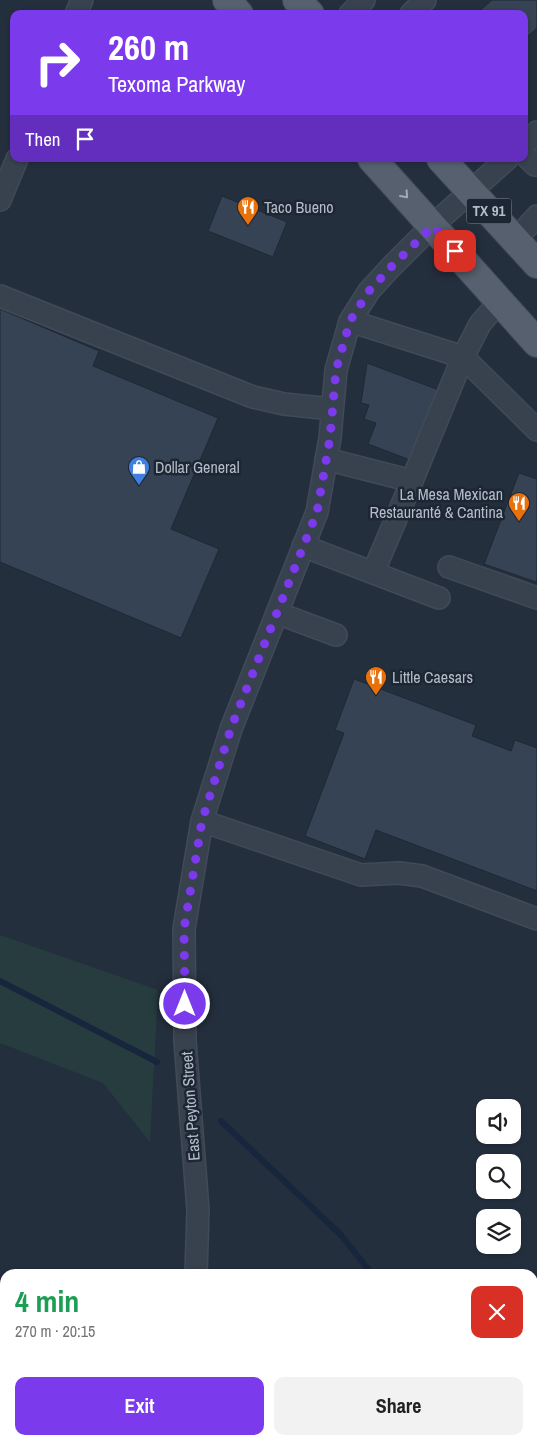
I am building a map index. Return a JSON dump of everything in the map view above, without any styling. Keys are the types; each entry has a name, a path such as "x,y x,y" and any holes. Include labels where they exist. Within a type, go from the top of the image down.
{"main road":[{"path":"226,0 235,10"},
{"path":"297,0 306,10"},
{"path":"375,162 537,343"},
{"name":"TX 91","path":"444,162 537,264"}],"street":[{"path":"354,10 364,0"},
{"path":"415,10 425,0"},
{"path":"528,146 535,165 537,165"},
{"path":"0,200 16,162"},
{"name":"East Peyton Street","path":"196,1269 198,1210 185,1041 184,929 202,821 231,728 317,512 330,438 336,370 350,321 369,291 392,266 504,162"},
{"path":"516,240 537,216"},
{"path":"0,296 253,397 284,404 332,408"},
{"path":"373,573 463,357 480,324 500,301"},
{"path":"350,321 463,357 537,430"},
{"path":"326,459 412,480"},
{"path":"304,546 438,598"},
{"path":"450,567 537,598"},
{"path":"277,613 336,635"},
{"path":"202,821 361,875 399,873 422,876 537,919"}],"green space":[{"path":"0,935 158,990 150,1142 103,1083 0,1043"}],"building":[{"path":"492,0 537,0 537,28 528,36 528,10 481,10"},
{"name":"Taco Bueno","path":"222,196 287,222 273,257 208,231"},
{"path":"0,309 99,351 93,366 218,418 171,529 219,549 181,638 0,562"},
{"path":"367,363 439,390 413,461 368,444 376,423 364,419 369,405 361,403"},
{"name":"La Mesa Mexican Restauranté & Cantina","path":"519,473 537,479 536,582 484,564"},
{"path":"354,679 476,725 472,736 511,751 515,740 537,748 537,891 376,830 365,859 305,836 344,733 335,730"}],"waterway":[{"path":"0,981 157,1062"},
{"path":"221,1121 341,1235 368,1269"}],"place":[{"name":"Taco Bueno","path":"248,226"},
{"name":"Dollar General","path":"139,486"},
{"name":"La Mesa Mexican Restauranté & Cantina","path":"519,522"},
{"name":"Little Caesars","path":"376,696"}],"route":[{"path":"185,1004 184,929 202,821 231,728 317,512 330,438 336,370 350,321 369,291 433,226 455,251"}]}
